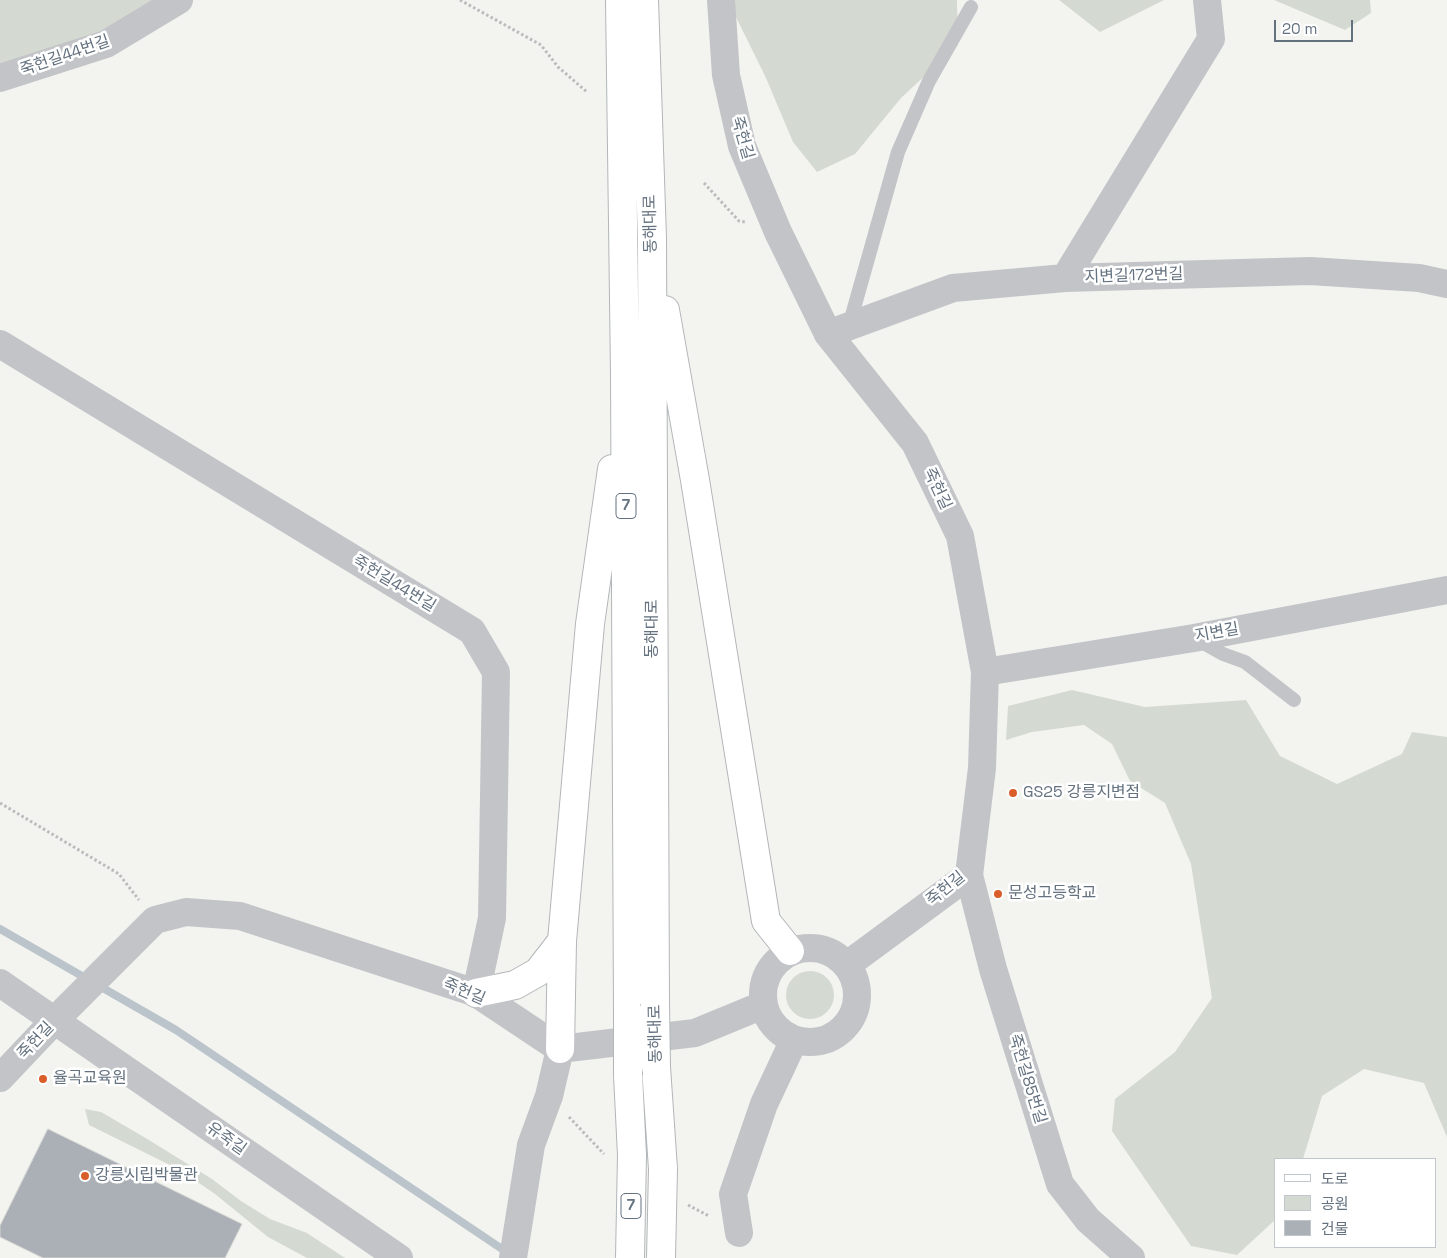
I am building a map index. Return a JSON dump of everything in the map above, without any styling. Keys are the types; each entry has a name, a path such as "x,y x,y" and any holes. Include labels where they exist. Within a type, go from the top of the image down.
{"main road":[{"name":"동해대로","path":"620,0 625,373 628,1075 632,1154 630,1258"},
{"name":"동해대로","path":"644,0 652,238 655,1004 656,1067 663,1169 661,1258"},
{"path":"652,238 695,480 766,920 790,952"},
{"path":"560,1049 562,941 590,624 625,373"},
{"path":"476,993 515,985 538,972 562,941"}],"street":[{"name":"죽헌길44번길","path":"0,78 106,44 179,0"},
{"name":"죽헌길","path":"721,0 726,75 742,146 778,232 838,330 915,443 960,536 985,672 982,768 969,874 847,965"},
{"path":"1064,278 1211,39 1207,0"},
{"name":"지변길172번길","path":"838,330 953,288 1064,278 1310,271 1419,278 1447,284"},
{"name":"죽헌길44번길","path":"0,344 472,632 496,672 492,918 476,993"},
{"name":"지변길","path":"985,672 1194,638 1447,590"},
{"name":"죽헌길85번길","path":"969,874 993,969 1060,1184 1088,1220 1131,1258"},
{"name":"죽헌길","path":"0,1078 155,920 186,912 240,916 476,993 560,1049"},
{"path":"806,947 822,949 836,955 847,965 855,978 856,1008 849,1022 838,1033 825,1040 810,1042 794,1040 780,1032 769,1020 763,1005 762,989 767,974 777,961 790,952 806,947"},
{"name":"유죽길","path":"0,983 63,1012 399,1258"},
{"path":"513,1258 531,1144 550,1096 560,1049 695,1034 763,1005"},
{"path":"739,1233 733,1194 764,1104 794,1040"}],"lane":[{"path":"838,330 898,152 929,82 971,7"},
{"path":"1194,638 1223,654 1246,662 1294,700"}],"path":[{"path":"460,0 541,45 558,67 587,92"},
{"path":"704,183 739,221 778,232"},
{"path":"0,803 119,874 155,920"}],"green space":[{"path":"0,0 168,0 101,40 0,71"},
{"path":"735,0 957,0 958,45 901,98 855,154 817,172 793,142 766,78 735,15"},
{"path":"1059,0 1164,0 1100,32"},
{"path":"1274,0 1370,0 1371,13 1345,30"},
{"path":"1072,690 1145,707 1246,700 1280,756 1337,784 1402,754 1412,732 1447,737 1447,1137 1424,1083 1364,1069 1322,1096 1303,1158 1274,1158 1274,1221 1237,1255 1191,1246 1112,1131 1115,1099 1175,1052 1212,998 1191,864 1165,803 1130,781 1112,744 1084,725 1032,732 1006,740 1008,706"},
{"path":"810,971 819,973 827,978 832,986 834,995 832,1004 827,1012 819,1017 810,1019 801,1017 793,1012 788,1004 786,995 788,986 793,978 801,973"},
{"path":"85,1109 101,1112 212,1179 241,1201 270,1219 307,1233 345,1258 307,1258 268,1237 215,1194 180,1170 89,1125"}],"building":[{"name":"강릉시립박물관","path":"48,1129 242,1224 225,1258 43,1258 0,1237 0,1226"}],"waterway":[{"path":"0,929 176,1030 508,1253"}],"place":[{"name":"GS25 강릉지변점","path":"1013,793"},
{"name":"문성고등학교","path":"998,894"},
{"name":"율곡교육원","path":"43,1079"},
{"name":"강릉시립박물관","path":"85,1176"}]}
